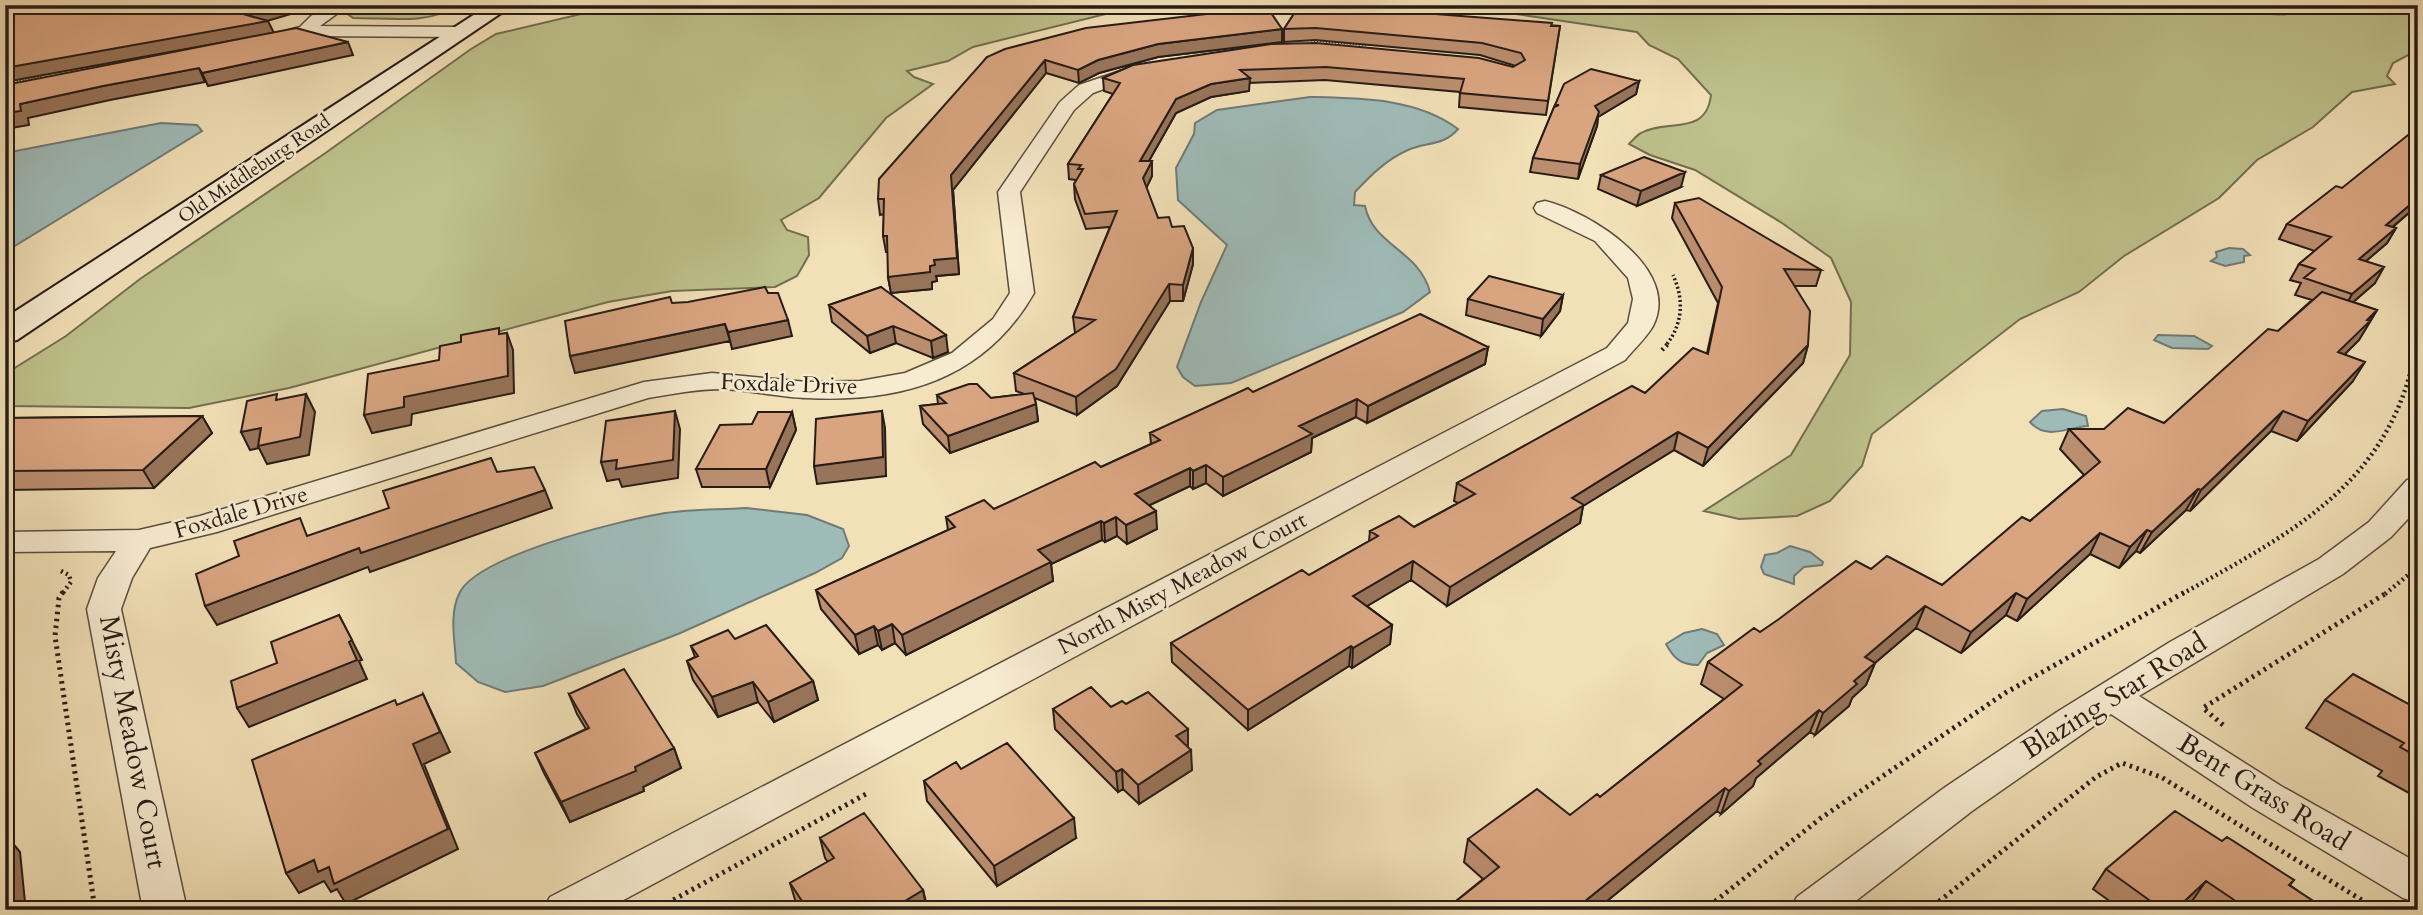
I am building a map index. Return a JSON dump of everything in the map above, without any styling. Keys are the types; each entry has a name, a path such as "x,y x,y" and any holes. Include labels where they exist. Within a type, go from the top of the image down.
{"main road":[{"name":"Old Middleburg Road","path":"5,333 503,5"}],"street":[{"path":"306,31 317,19 341,5"},
{"path":"256,44 306,31 462,32"},
{"name":"Foxdale Drive","path":"5,542 139,540 206,525 643,390 713,381 808,390 848,390 889,384 946,368 1002,324 1022,293 1009,192 1067,106 1086,89 1129,71 1163,64"},
{"name":"North Misty Meadow Court","path":"565,910 1616,354 1641,324 1645,299 1640,276 1603,236 1545,208"},
{"name":"Blazing Star Road","path":"1812,910 1996,770 2226,626 2289,593 2344,557 2413,505"},
{"name":"Misty Meadow Court","path":"139,540 115,578 104,610 165,910"},
{"name":"Bent Grass Road","path":"2112,696 2267,797 2418,885"}],"path":[{"path":"1300,40 1378,46"},
{"path":"5,84 46,77"},
{"path":"1704,910 1821,818 2005,692 2273,543 2313,515 2346,487 2387,436 2407,392 2418,336"},
{"path":"2233,732 2203,708 2389,591 2418,567"},
{"path":"51,570 69,575 71,582 59,598 55,636 95,910"},
{"path":"1928,910 2096,777 2122,763 2161,777 2378,910"}],"green space":[{"path":"363,5 460,5 422,18 353,18 349,15"},
{"path":"619,5 1142,5 973,47 948,61 907,71 914,77 933,84 886,118 819,198 781,220 787,230 808,237 809,255 797,276 775,287 672,291 608,302 289,388 189,408 5,406 5,374 66,336 140,279 324,154 471,49 496,34"},
{"path":"1456,5 2237,5 2266,13 2284,14 2311,5 2418,5 2418,50 2393,63 2387,76 2395,84 2352,92 2313,127 2257,160 2219,198 2124,256 2079,292 2020,319 1872,434 1862,466 1830,501 1797,516 1739,519 1704,511 1791,455 1850,355 1851,302 1831,258 1782,223 1695,170 1650,155 1629,144 1640,134 1652,129 1694,122 1702,117 1708,108 1711,95 1678,59 1649,45 1637,32"}],"water":[{"path":"1310,97 1368,99 1406,106 1425,111 1458,129 1447,138 1415,147 1393,158 1355,192 1354,205 1365,206 1377,230 1416,266 1430,292 1403,312 1231,383 1195,386 1183,377 1177,367 1201,302 1227,245 1178,200 1176,168 1194,134 1195,123 1217,110"},
{"path":"161,123 197,125 202,131 5,252 5,153"},
{"path":"2229,248 2243,249 2250,255 2244,256 2244,262 2225,266 2211,261 2217,257 2216,252"},
{"path":"2158,335 2194,336 2212,346 2208,349 2172,348 2154,340"},
{"path":"2063,409 2086,416 2088,426 2050,432 2036,428 2030,422 2042,411"},
{"path":"746,508 807,515 843,529 849,546 842,558 815,573 678,634 543,686 505,692 478,682 456,663 453,628 456,602 471,580 491,566 550,542 640,518 681,511"},
{"path":"1790,546 1810,552 1823,562 1822,565 1804,567 1794,576 1794,584 1764,574 1761,567 1765,555 1777,553"},
{"path":"1702,629 1717,634 1724,645 1707,653 1698,665 1686,664 1671,653 1666,644 1684,633"}],"building":[{"path":"53,5 275,5 243,14 268,21 5,68 5,13"},
{"path":"1299,6 1552,23 1551,26 1560,26 1548,101 1460,93 1464,79 1326,67 1240,70 1250,78 1211,84 1176,99 1140,161 1152,161 1143,178 1158,218 1169,217 1172,227 1184,226 1193,248 1183,285 1169,284 1116,369 1076,397 1014,373 1095,320 1073,317 1117,211 1085,214 1074,184 1083,169 1078,169 1081,165 1068,164 1120,83 1103,78 1133,65 1271,44 1316,43 1479,58 1513,67 1525,60 1521,53 1482,43 1316,28 1284,29"},
{"path":"1267,7 1282,29 1158,44 1098,60 1078,70 1045,60 951,175 957,258 934,260 935,265 930,266 930,272 888,277 887,236 883,236 884,199 878,199 879,179 987,57 1005,49 1086,28"},
{"path":"296,28 348,42 202,73 199,68 103,86 20,104 21,111 5,113 5,85"},
{"path":"1591,69 1639,81 1595,106 1599,112 1580,164 1533,158 1554,107 1559,105 1555,105 1564,84"},
{"path":"2418,127 2418,198 2386,225 2396,228 2359,259 2384,267 2352,294 2304,278 2315,269 2299,264 2331,237 2287,224 2336,186 2342,188"},
{"path":"1644,157 1685,172 1641,191 1601,175"},
{"path":"1699,198 1821,270 1784,269 1810,311 1808,345 1708,448 1678,432 1572,498 1584,505 1450,587 1413,561 1353,596 1392,625 1353,648 1351,646 1248,710 1171,643 1302,570 1309,575 1378,536 1370,531 1399,516 1414,527 1475,494 1457,483 1632,386 1645,393 1693,348 1708,354 1722,287 1675,203"},
{"path":"1489,276 1563,295 1543,319 1468,299"},
{"path":"765,287 768,293 778,293 788,320 728,332 725,324 570,356 565,321 670,297 672,303 688,302"},
{"path":"881,287 946,335 931,341 893,326 867,336 829,305"},
{"path":"2322,292 2377,310 2367,320 2370,321 2338,352 2365,362 2308,421 2283,411 2201,490 2198,489 2152,532 2147,530 2130,547 2100,533 2027,599 2016,593 1971,632 1925,606 1865,657 1875,663 1854,681 1857,684 1823,713 1819,710 1758,761 1761,764 1729,791 1725,788 1574,910 1445,910 1499,867 1468,839 1537,789 1570,815 1597,794 1600,797 1742,685 1708,662 1754,628 1760,632 1856,561 1871,569 1887,556 1942,585 2022,517 2030,521 2100,462 2069,429 2104,429 2128,408 2164,423 2268,329 2278,331"},
{"path":"1420,314 1488,347 1368,406 1357,399 1299,426 1312,434 1223,477 1206,465 1193,471 1190,468 1135,494 1156,511 1126,525 1116,517 1104,523 1101,521 1038,550 1051,562 902,635 892,624 878,631 874,626 855,635 816,590 955,527 946,517 984,500 994,509 1095,462 1101,467 1160,440 1150,433 1248,388 1253,392"},
{"path":"499,328 499,334 507,333 508,376 404,397 404,407 364,415 368,374 439,360 440,346 461,342 461,335"},
{"path":"969,384 977,384 991,398 1033,393 1036,404 948,436 920,406 946,403 937,395"},
{"path":"277,394 276,400 306,394 300,437 258,446 261,428 241,432 247,401"},
{"path":"675,411 673,460 616,469 617,460 601,462 606,421"},
{"path":"882,411 883,457 814,466 816,419"},
{"path":"758,412 792,412 766,469 696,469 720,425 752,424"},
{"path":"202,416 143,470 5,471 5,418"},
{"path":"491,458 497,472 534,467 545,490 361,553 359,548 205,606 196,574 239,556 234,541 300,518 307,536 389,508 383,491"},
{"path":"339,615 352,640 349,642 357,660 237,708 231,681 277,663 271,642"},
{"path":"766,625 813,681 768,702 753,682 712,697 687,661 698,656 691,646 728,630 735,639"},
{"path":"624,669 674,748 635,767 636,771 561,802 535,753 589,728 569,694"},
{"path":"2353,674 2418,709 2418,757 2400,747 2404,743 2325,700"},
{"path":"1091,687 1111,707 1122,701 1126,704 1148,692 1188,729 1176,736 1191,750 1138,785 1122,769 1116,772 1053,709"},
{"path":"423,694 440,732 413,744 448,829 334,884 329,867 318,872 314,860 286,873 252,760 395,700 397,705"},
{"path":"1007,743 1074,818 994,866 924,781 956,762 961,769"},
{"path":"2175,811 2222,841 2227,837 2294,880 2289,885 2324,908 2249,910 2206,881 2175,910 2163,910 2106,869"},
{"path":"864,813 923,890 890,910 808,910 790,883 834,858 820,838"},
{"path":"5,851 8,882 5,883"},
{"path":"708,901 714,910 692,910"}]}
